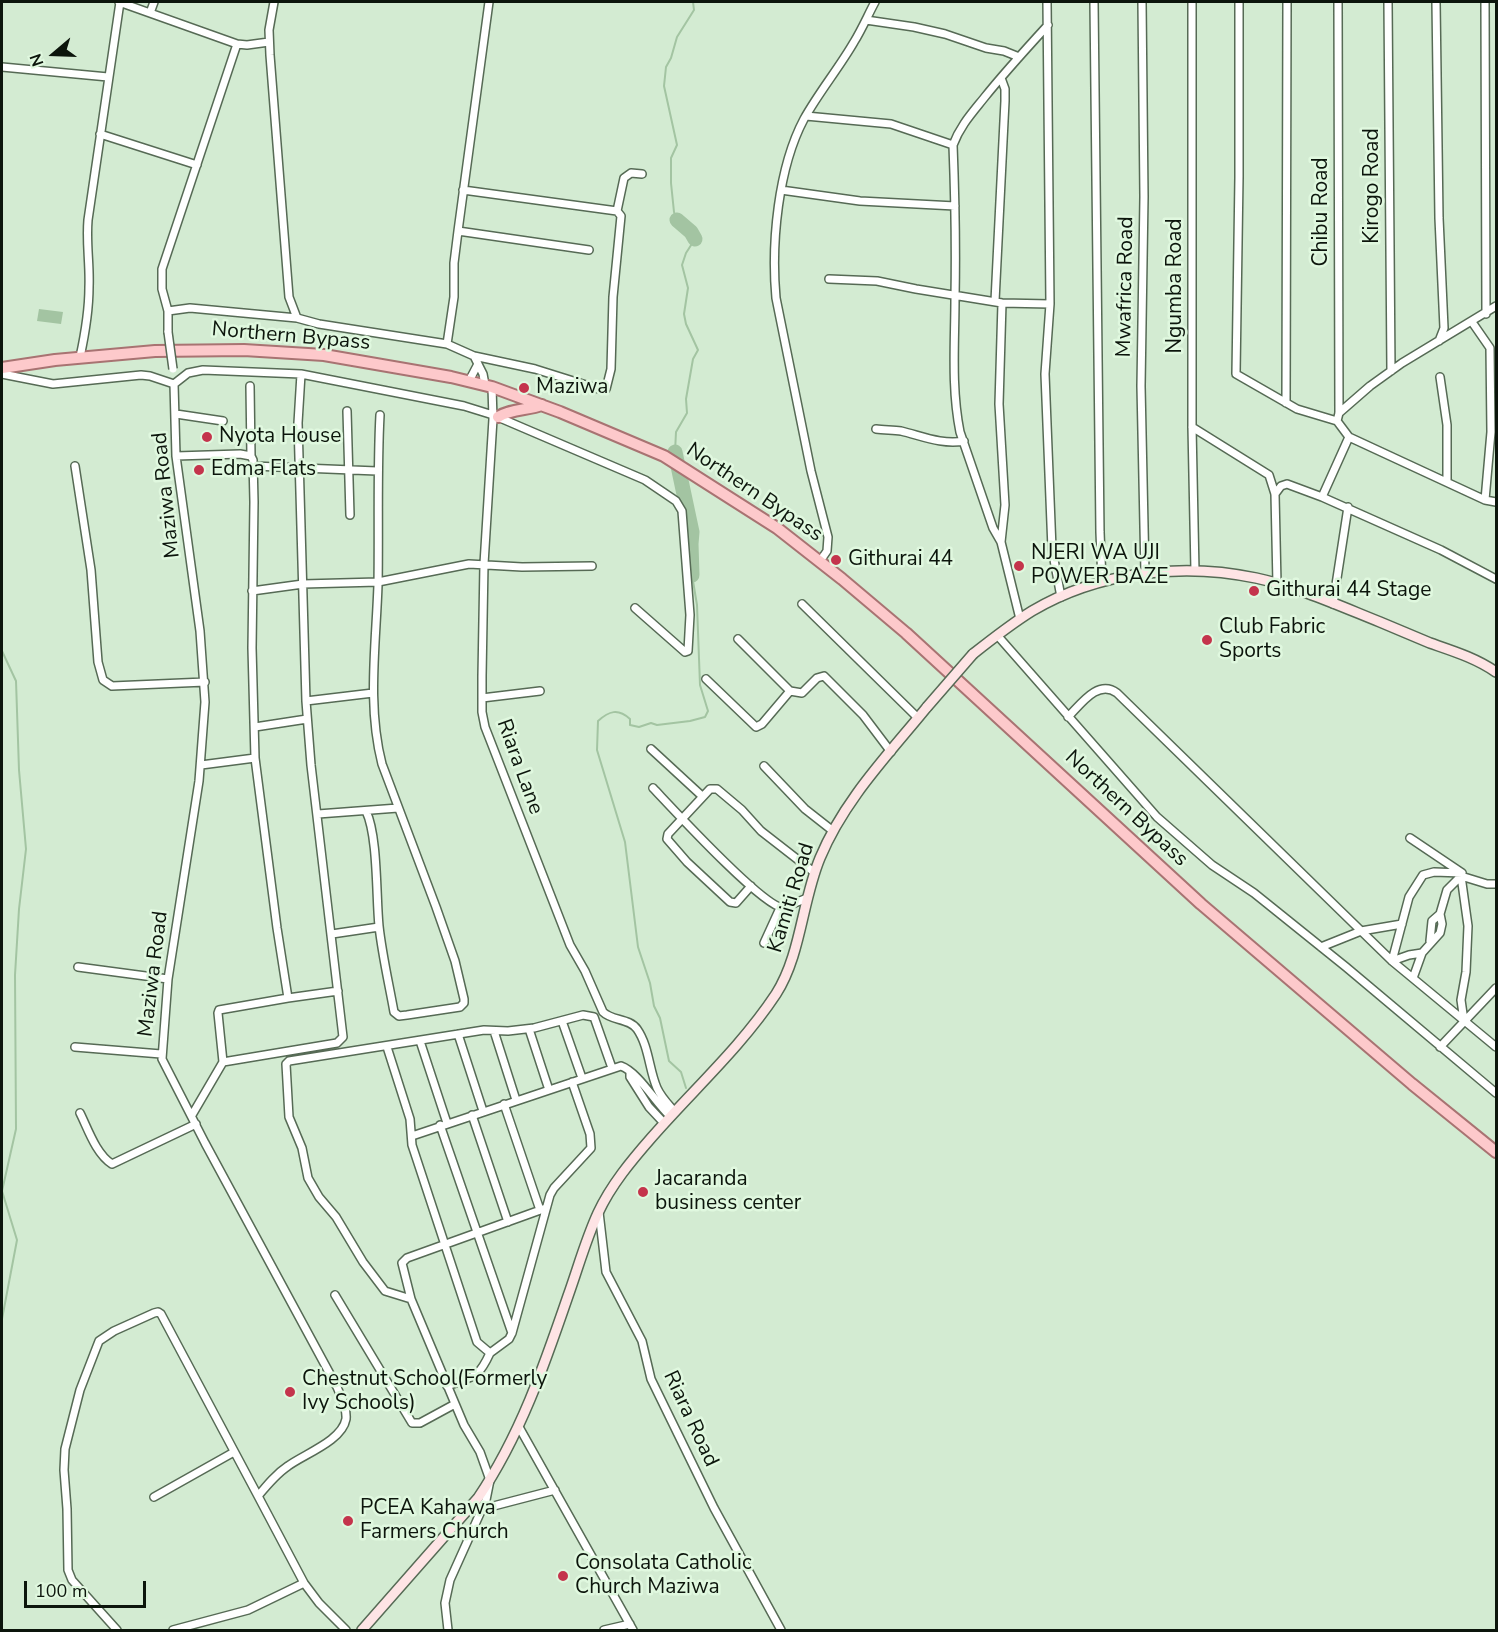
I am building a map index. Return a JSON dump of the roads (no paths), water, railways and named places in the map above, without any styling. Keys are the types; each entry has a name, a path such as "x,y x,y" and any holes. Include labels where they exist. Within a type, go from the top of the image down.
{"main road":[{"name":"Northern Bypass","path":"2,369 80,357 195,349 283,351 324,355 379,363 489,386 542,405 664,456 769,523 820,561 906,633 1201,904 1412,1084 1497,1152"},
{"path":"496,416 542,405"},
{"name":"Kamiti Road","path":"362,1630 478,1498 490,1480 519,1426 598,1212 621,1174 769,1004 788,969 815,873 833,831 857,794 973,654 1020,619 1061,597 1102,582 1146,573 1195,571 1237,575 1277,584 1460,653 1497,672"}],"street":[{"path":"80,357 86,327 89,286 86,244 88,220 119,2 237,44 269,42"},
{"path":"150,13 154,2"},
{"path":"274,2 269,42 289,297 297,318"},
{"path":"447,344 454,297 463,190 489,2"},
{"path":"820,561 827,551 828,537 811,471 782,331 774,276 781,190 787,162 806,116 855,41 875,2"},
{"path":"1047,2 1050,304 1045,374 1053,549 1061,597"},
{"path":"1094,2 1102,582"},
{"name":"Mwafrica Road","path":"1142,2 1144,197 1141,386 1146,573"},
{"name":"Ngumba Road","path":"1192,2 1192,427 1195,571"},
{"path":"1239,2 1236,374 1286,403 1337,421 1349,437 1485,500 1497,502"},
{"path":"1286,403 1287,2"},
{"name":"Chibu Road","path":"1337,421 1339,413 1338,2"},
{"name":"Kirogo Road","path":"1388,2 1391,370"},
{"path":"1436,2 1438,206 1444,328 1439,341"},
{"path":"1485,2 1486,314"},
{"path":"866,21 935,32 1019,57"},
{"path":"1020,619 1001,542 993,528 957,418 954,371 953,145 957,133 965,122 1048,25"},
{"name":"Maziwa Road","path":"237,44 162,269 162,289 168,311 168,332 173,369 176,456 205,682 201,765 168,979 162,1054 164,1066 338,1387 345,1408 346,1420 333,1439 277,1474 258,1496"},
{"path":"2,67 108,77"},
{"path":"1001,78 1005,89 998,302 999,404 1005,505 1001,542"},
{"path":"806,116 891,124 953,145"},
{"path":"100,134 197,165"},
{"path":"617,211 624,178 631,173 642,174"},
{"path":"168,311 190,308 297,318 319,324 447,344 474,356 535,369 602,390 606,389 611,369 613,297 621,216 617,211 463,190"},
{"path":"781,190 860,201 955,206"},
{"path":"458,231 589,250"},
{"path":"829,279 878,281 916,290 998,302 1050,304"},
{"path":"1339,413 1391,370 1497,306"},
{"path":"1472,322 1490,348 1491,432 1485,500"},
{"name":"Riara Lane","path":"474,356 489,386 496,416 484,564 482,698 485,727 565,934 603,1012 609,1017 633,1025 637,1030 644,1044 657,1089 670,1117"},
{"path":"469,381 478,364"},
{"path":"2,374 53,384 150,376 174,384 188,373 203,370 301,374 464,406 496,416 645,480 680,505 687,557 690,615 688,651 685,652 676,646 635,608"},
{"path":"224,1062 337,1043 343,1037 307,719 298,423 301,374"},
{"path":"1440,377 1447,425 1447,481"},
{"path":"250,386 253,465 252,591 255,758 288,998"},
{"path":"346,411 350,515"},
{"path":"176,414 223,421"},
{"path":"366,811 372,835 379,927 395,1014 407,1015 463,1005 464,999 455,961 398,808 379,751 374,720 378,582 377,471 380,415"},
{"path":"1192,427 1266,471 1275,494 1277,584"},
{"path":"876,429 901,431 954,443 964,441"},
{"path":"1322,496 1349,437"},
{"path":"176,456 240,454 251,456"},
{"path":"253,465 377,471"},
{"path":"75,466 91,570 98,662 103,680 112,686 205,682"},
{"path":"1275,494 1281,486 1287,484 1322,496 1441,550 1497,579"},
{"path":"1333,604 1348,507"},
{"path":"252,591 303,584 378,582 469,564 522,567 592,566"},
{"path":"802,604 918,718"},
{"path":"997,635 1157,817 1212,865 1254,893 1497,1093"},
{"path":"738,639 790,691 802,693 817,678 824,675 863,716 891,752"},
{"path":"706,679 756,727 762,724 790,691"},
{"path":"1068,717 1096,691 1110,688 1117,693 1392,961 1497,1047"},
{"path":"482,698 540,691"},
{"path":"306,701 373,693"},
{"path":"255,727 307,719"},
{"path":"651,749 702,796"},
{"path":"201,765 255,758"},
{"path":"764,766 806,809 833,831"},
{"path":"653,789 750,886 780,908 788,907 807,898"},
{"path":"750,886 736,903 732,903 687,862 667,837 710,789 717,789 742,810 761,831 815,873"},
{"path":"318,814 398,808"},
{"path":"1410,838 1462,875 1468,926 1466,972 1461,1000 1464,1021"},
{"path":"1392,961 1409,897 1423,875 1434,872 1462,875 1487,884 1497,884"},
{"path":"1413,978 1422,953 1440,933 1442,924 1440,914 1447,890 1462,875"},
{"path":"764,943 780,908"},
{"path":"1321,947 1361,931 1402,924"},
{"path":"332,934 379,927"},
{"path":"1392,961 1422,953"},
{"path":"78,967 168,979"},
{"path":"1440,1047 1497,988"},
{"path":"192,1115 224,1062 219,1010 338,991"},
{"path":"411,1299 385,1291 363,1262 336,1217 319,1197 308,1178 302,1148 288,1112 286,1064 289,1061 458,1034 529,1029 583,1016 594,1017 612,1068"},
{"path":"562,1021 582,1078"},
{"path":"529,1029 549,1090"},
{"path":"494,1031 516,1100"},
{"path":"458,1034 483,1111"},
{"path":"420,1041 477,1235 512,1333"},
{"path":"75,1047 162,1054"},
{"path":"387,1047 407,1106 412,1145 444,1245 477,1342 490,1353"},
{"path":"412,1136 623,1066 630,1073 634,1073 670,1117"},
{"path":"447,1386 479,1374 490,1353 509,1339 543,1209 554,1188 591,1148 590,1134 572,1082"},
{"path":"504,1104 543,1209"},
{"path":"80,1113 100,1152 112,1164 196,1124"},
{"path":"472,1115 508,1222"},
{"path":"448,1630 445,1604 450,1580 482,1509 490,1480 480,1452 468,1434 411,1299 402,1263 407,1258 477,1235 543,1209"},
{"name":"Riara Road","path":"598,1212 606,1272 642,1341 651,1379 714,1508 781,1630"},
{"path":"335,1295 412,1423 420,1423 455,1404"},
{"path":"117,1630 72,1580 68,1570 65,1449 80,1390 99,1341 114,1331 154,1312 162,1314 304,1583 319,1604 346,1630"},
{"path":"519,1426 631,1627 604,1630"},
{"path":"154,1497 234,1452"},
{"path":"482,1509 555,1490"},
{"path":"173,1630 248,1610 304,1583"}],"waterway":[{"path":"677,220 671,183 671,158 677,145 664,86 666,67 677,37 694,10 693,2"},
{"path":"677,220 691,232 695,239"},
{"path":"675,452 676,432 687,413 686,399 693,359 698,350 684,314 688,288 682,265 695,239"},
{"path":"675,452 692,532 692,575"},
{"path":"686,1088 681,1072 669,1061 660,1018 654,1006 650,983 638,947 625,842 597,750 598,721 610,713 621,713 630,719 630,725 639,727 651,723 657,725 705,717 708,711 700,685 697,605 692,575"},
{"path":"2,651 16,681 19,770 26,849 15,975 16,1129 2,1191 17,1240 2,1319"}],"place":[{"name":"Maziwa","path":"524,388"},
{"name":"Nyota House","path":"207,437"},
{"name":"Edma Flats","path":"199,470"},
{"name":"Githurai 44","path":"836,560"},
{"name":"NJERI WA UJI POWER BAZE","path":"1019,566"},
{"name":"Githurai 44 Stage","path":"1254,591"},
{"name":"Club Fabric Sports","path":"1207,640"},
{"name":"Jacaranda business center","path":"643,1192"},
{"name":"Chestnut School(Formerly Ivy Schools)","path":"290,1392"},
{"name":"PCEA Kahawa Farmers Church","path":"348,1521"},
{"name":"Consolata Catholic Church Maziwa","path":"563,1576"}]}
